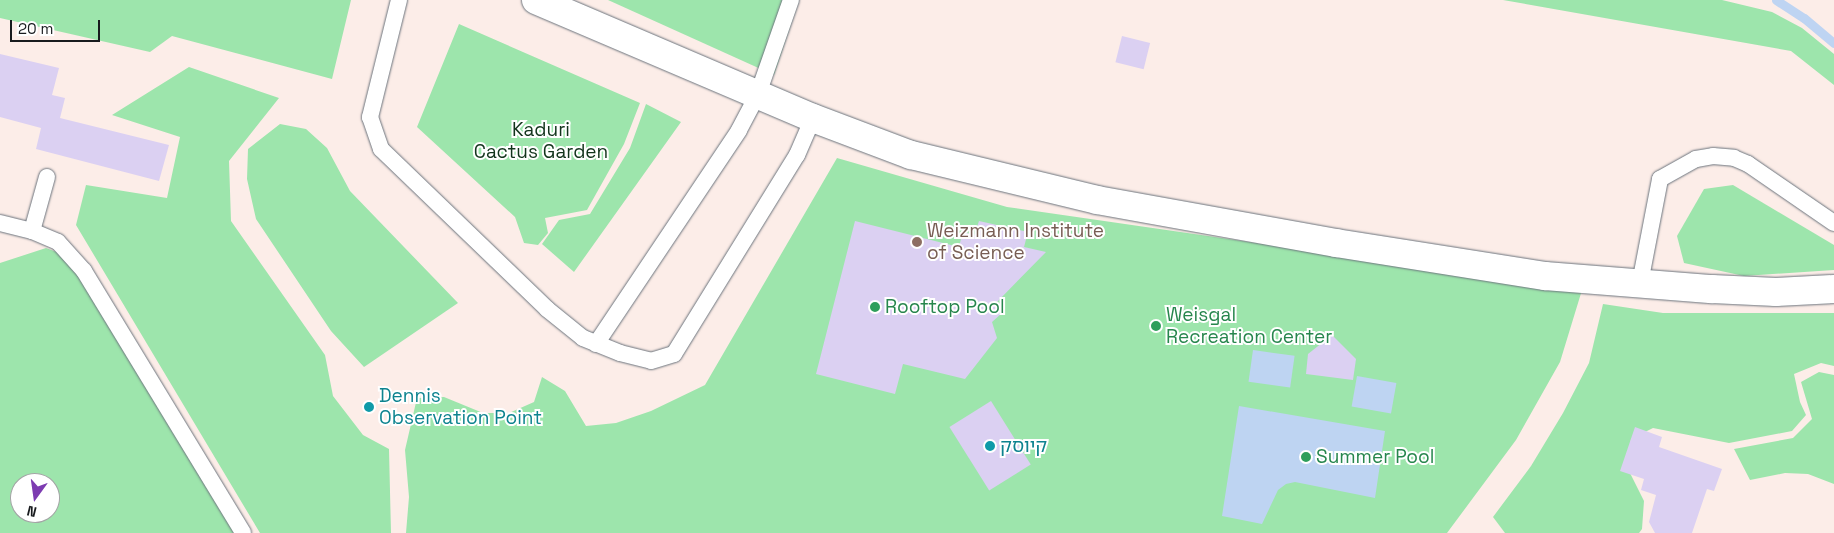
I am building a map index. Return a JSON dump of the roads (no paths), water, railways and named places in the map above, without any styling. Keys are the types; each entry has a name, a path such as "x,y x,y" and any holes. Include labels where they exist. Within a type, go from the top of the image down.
{"street":[{"path":"536,0 812,118 910,154 1116,204 1336,243 1545,276 1776,292 1834,289"}],"lane":[{"path":"399,0 370,116 381,149 547,309 584,338 620,353 651,361 674,354 797,155 812,118"},
{"path":"596,344 739,130 758,94 791,0"},
{"path":"1640,283 1660,179 1696,159 1713,156 1734,158 1748,164 1834,223"},
{"path":"32,231 47,177"},
{"path":"0,223 32,231 58,242 84,271 243,533"}],"water":[{"path":"1253,350 1295,356 1290,388 1249,382"},
{"path":"1357,376 1396,383 1391,413 1352,407"},
{"name":"Summer Pool","path":"1239,406 1385,431 1375,498 1295,482 1286,484 1278,490 1262,524 1222,516"}],"waterway":[{"path":"1776,0 1804,18 1834,43"}],"place":[{"name":"Weizmann Institute of Science","path":"917,242"},
{"name":"Rooftop Pool","path":"875,307"},
{"name":"Weisgal Recreation Center","path":"1156,326"},
{"name":"Dennis Observation Point","path":"369,407"},
{"name":"קיוסק","path":"990,446"},
{"name":"Summer Pool","path":"1306,457"}],"park label":[{"name":"Kaduri Cactus Garden","path":"541,141"}]}
